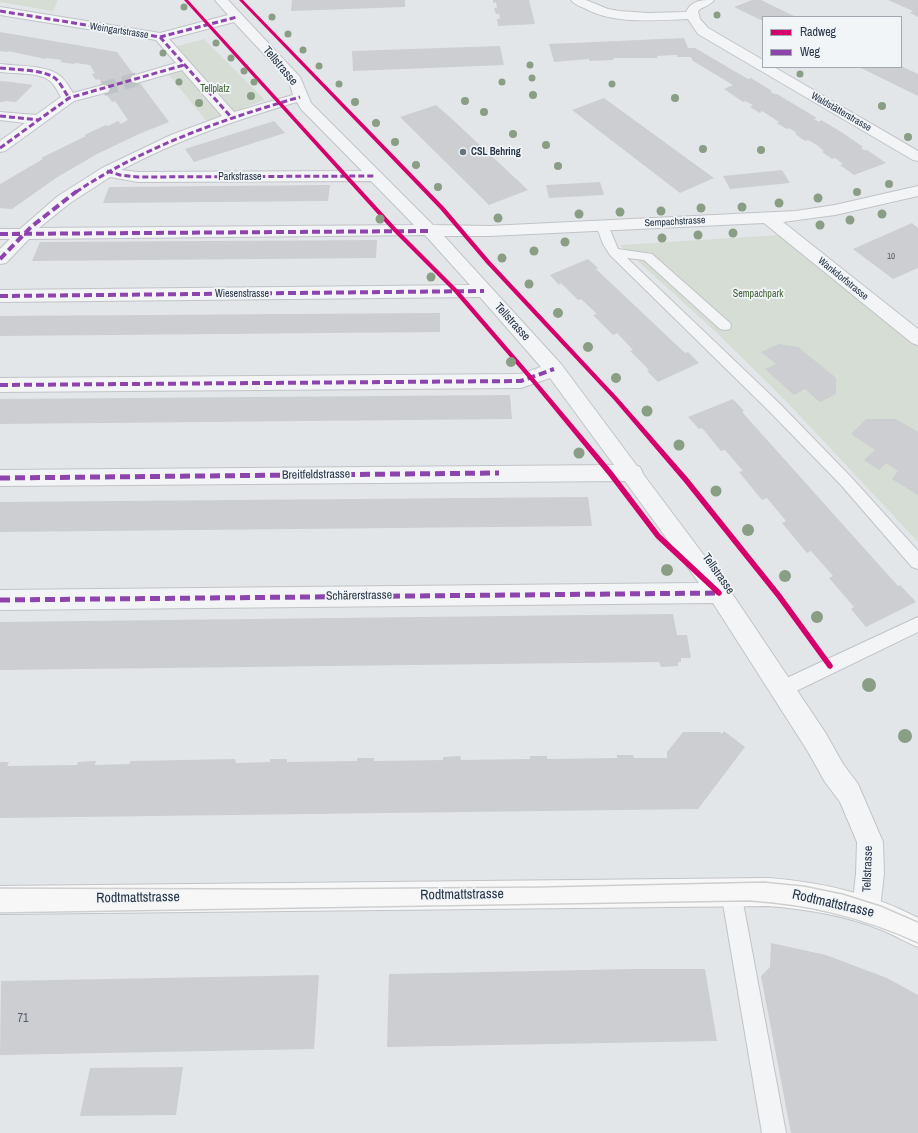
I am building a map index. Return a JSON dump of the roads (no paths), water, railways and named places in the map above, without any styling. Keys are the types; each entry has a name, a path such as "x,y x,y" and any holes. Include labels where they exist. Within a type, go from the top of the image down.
{"street":[{"name":"Tellstrasse","path":"221,0 295,80 299,88 300,97 306,106 430,231 554,369 632,473 718,593 816,741 834,773 849,793 870,842 870,874 867,900 864,909"},
{"path":"577,0 601,12 622,17 693,15 692,11 694,7 708,0"},
{"name":"Weingartstrasse","path":"0,11 160,37 237,17"},
{"name":"Waldstätterstrasse","path":"693,15 703,31 762,66"},
{"path":"160,37 231,117"},
{"path":"137,79 184,65"},
{"path":"0,68 50,75 57,80 69,98"},
{"name":"Waldstätterstrasse","path":"766,68 918,157"},
{"path":"0,148 69,98 103,89"},
{"path":"0,259 24,233 57,204 79,188 142,152 231,117 300,97"},
{"path":"0,116 39,120"},
{"name":"Parkstrasse","path":"107,171 120,175 138,177 374,176"},
{"name":"Sempachstrasse","path":"430,231 489,231 768,218 835,210 918,191"},
{"name":"Wankdorfstrasse","path":"768,218 918,339"},
{"path":"0,234 430,231"},
{"name":"Wiesenstrasse","path":"0,296 484,290"},
{"path":"0,385 520,381 554,369"},
{"name":"Breitfeldstrasse","path":"0,478 632,473"},
{"name":"Schärerstrasse","path":"0,600 718,593"},
{"name":"Rodtmattstrasse","path":"0,900 731,892 788,893 818,898 864,909 906,926 918,933"}],"lane":[{"path":"602,225 609,244 614,252 775,408 846,481 918,562"},
{"path":"614,252 648,257 724,326"},
{"path":"782,689 918,624"},
{"path":"731,892 774,1133"}],"tunnel":[{"path":"103,89 137,79"}],"tram line":[{"path":"0,888 279,889 539,887 764,882 804,886 843,894 881,906 918,922"},
{"path":"0,913 749,901 815,909 877,926 918,943"}],"place":[{"name":"CSL Behring","path":"463,152"}],"park label":[{"name":"Tellplatz","path":"215,89"},
{"name":"Sempachpark","path":"758,294"}]}
